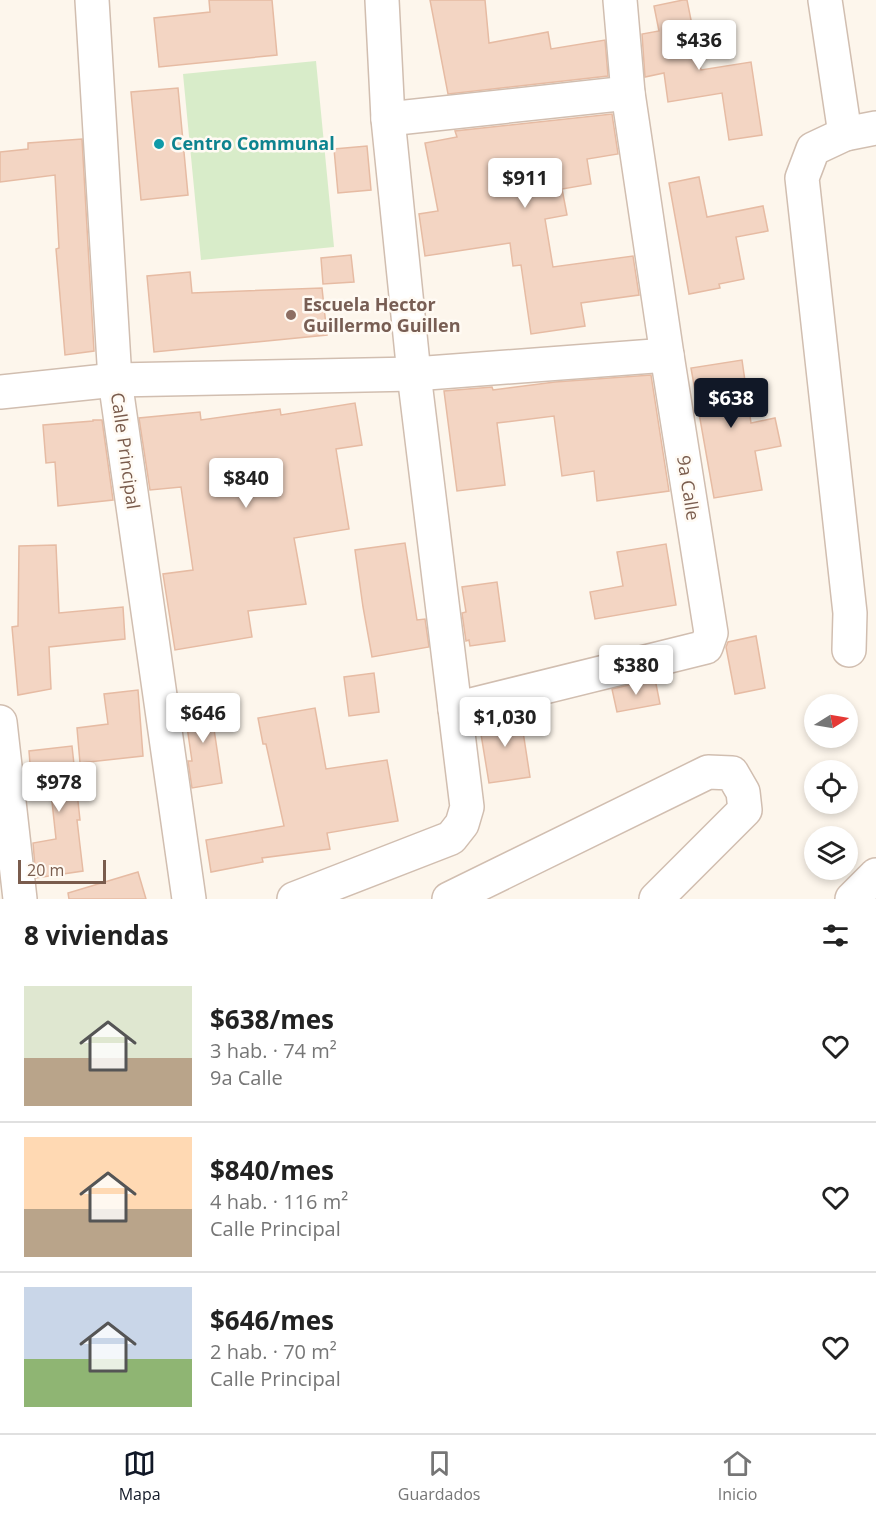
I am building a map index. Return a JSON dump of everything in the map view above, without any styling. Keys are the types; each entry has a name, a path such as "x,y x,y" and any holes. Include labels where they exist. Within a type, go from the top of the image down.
{"street":[{"name":"Calle Principal","path":"92,0 115,380 189,899"},
{"path":"294,899 450,838 462,824 467,807 414,374 388,119 382,0"},
{"name":"9a Calle","path":"455,709 706,647 711,633 628,93 620,0"},
{"path":"825,0 860,131 813,148 802,178 850,613 849,650"},
{"path":"388,119 628,93"},
{"path":"0,392 115,380 414,374 667,355"},
{"path":"0,722 20,899"},
{"path":"449,899 708,772 732,773 743,792 745,810 656,899"},
{"path":"852,899 876,875"}],"green space":[{"path":"316,61 334,247 201,260 183,74"}],"building":[{"path":"209,0 272,0 277,55 159,67 154,18 210,12"},
{"path":"430,0 485,0 489,43 548,32 551,49 605,40 608,76 448,94"},
{"path":"687,0 701,70 751,62 762,135 729,140 722,93 668,102 664,73 645,77 642,34 659,31 654,6"},
{"name":"Centro Communal","path":"178,88 188,195 141,200 131,92"},
{"path":"612,114 618,154 587,159 591,184 562,189 567,215 545,219 553,267 633,256 639,295 581,303 585,326 531,334 521,265 513,266 510,243 425,256 419,214 438,211 425,143 457,137 455,131"},
{"path":"82,139 94,351 65,355 56,249 59,248 55,175 0,182 0,152 28,149 28,143"},
{"path":"367,146 371,190 338,193 334,149"},
{"path":"699,177 707,217 763,206 768,231 736,237 744,279 719,284 720,288 689,294 669,183"},
{"path":"351,255 354,282 323,284 321,258"},
{"path":"190,272 192,293 322,288 327,335 154,352 147,276"},
{"path":"742,360 751,423 775,418 781,446 755,451 762,490 714,498 691,368"},
{"path":"651,375 669,491 597,501 594,471 562,476 554,416 497,423 505,485 457,491 444,391 492,387 493,390 555,382"},
{"path":"355,403 362,445 336,449 349,529 294,538 306,604 248,611 252,637 175,650 163,574 193,570 181,487 150,490 139,418 200,412 201,420 280,409 281,415"},
{"path":"102,420 113,500 58,506 55,462 46,463 43,425"},
{"path":"405,543 417,620 425,619 429,647 372,657 355,550"},
{"path":"666,544 676,605 595,619 590,592 623,586 617,552"},
{"path":"56,545 59,613 123,607 125,639 49,647 51,689 18,695 12,627 18,626 19,546"},
{"path":"497,582 505,641 470,646 469,640 466,641 462,613 466,612 462,587"},
{"path":"756,636 765,688 735,694 726,647 728,642"},
{"path":"374,673 379,712 349,716 344,677"},
{"path":"655,679 660,704 617,712 612,689"},
{"path":"138,690 143,756 80,763 77,728 108,724 104,694"},
{"path":"214,701 219,729 214,729 222,783 192,788 188,761 192,761 184,706"},
{"path":"315,708 326,769 387,760 398,821 327,833 330,849 262,858 263,862 211,872 206,840 284,826 258,718"},
{"path":"520,712 530,777 489,783 479,722"},
{"path":"72,746 83,871 36,878 33,843 56,839 49,774 31,776 29,751"},
{"path":"138,872 146,899 69,899 68,893"}],"place":[{"name":"Centro Communal","path":"159,144"},
{"name":"Escuela Hector Guillermo Guillen","path":"291,315"}]}
